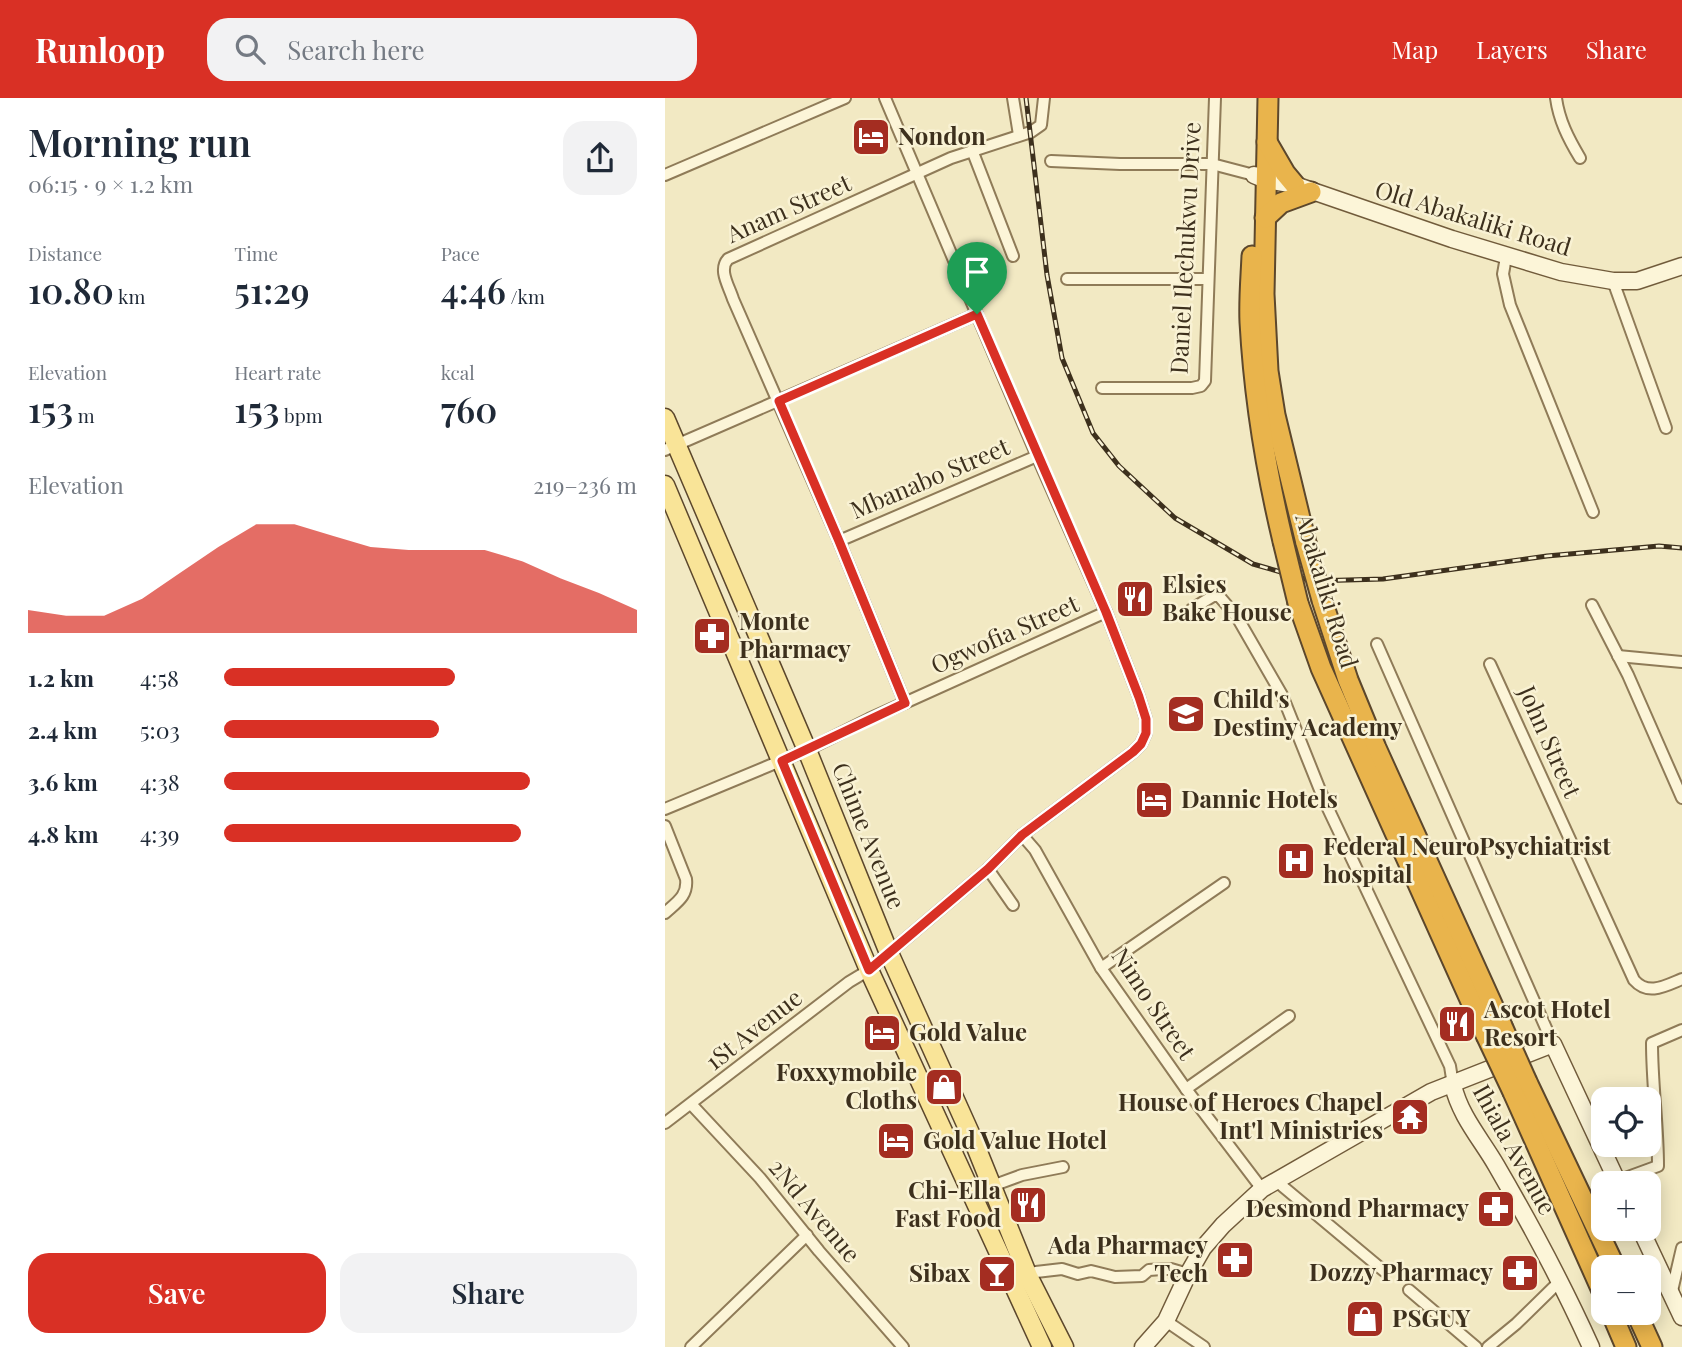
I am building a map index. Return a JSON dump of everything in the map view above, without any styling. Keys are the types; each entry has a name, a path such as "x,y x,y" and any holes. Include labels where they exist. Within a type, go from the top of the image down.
{"highway":[{"name":"Abakaliki Road","path":"1255,98 1265,218 1264,294 1268,371 1275,415 1307,543 1347,680 1494,1030"},
{"name":"Abakaliki Road","path":"1268,98 1267,142 1260,178 1250,296 1252,344 1258,407 1275,507 1299,603 1321,668 1520,1087 1591,1263"},
{"path":"1265,218 1303,188 1285,173 1267,142"},
{"name":"Abakaliki Road","path":"1520,1087 1609,1255"},
{"path":"1617,1325 1626,1347"},
{"path":"1642,1325 1652,1347"}],"main road":[{"name":"Old Abakaliki Road","path":"1260,178 1303,188 1506,257 1561,272 1613,281 1637,281 1682,266"},
{"name":"Chime Avenue","path":"665,418 671,447 807,750 889,953 974,1142 1028,1276 1063,1347"},
{"name":"Chime Avenue","path":"665,485 869,970 1042,1347"},
{"path":"1453,1086 1553,1044 1613,1171"},
{"name":"Ihiala Avenue","path":"1143,1347 1166,1321 1203,1248 1223,1225 1269,1185 1431,1092 1453,1086 1463,1114 1496,1164 1561,1280 1591,1347"},
{"path":"1646,1241 1682,1317"}],"street":[{"path":"665,175 845,98"},
{"path":"885,98 1106,612"},
{"path":"1013,98 1019,135"},
{"name":"Anam Street","path":"905,703 839,541 733,299 723,271 724,263 918,173 972,150 1031,132 1041,125 1044,98"},
{"name":"Daniel Ilechukwu Drive","path":"1102,388 1192,388 1203,384 1215,98"},
{"path":"1556,98 1563,127 1580,158"},
{"path":"972,150 1013,256"},
{"path":"1051,161 1212,164 1260,178"},
{"path":"1506,257 1503,274 1510,305 1593,512"},
{"path":"1067,279 1207,279"},
{"path":"1613,281 1666,428"},
{"path":"671,447 977,314"},
{"name":"Mbanabo Street","path":"839,541 1037,456"},
{"path":"1192,608 1213,596 1219,596 1237,617 1282,695 1324,800 1450,1066 1453,1086"},
{"path":"1591,605 1618,656 1682,798"},
{"name":"Ogwofia Street","path":"665,809 807,750 1106,612"},
{"name":"1St Avenue","path":"665,1124 849,982 869,970 988,869 1022,835 1141,744 1146,733 1146,719 1106,612"},
{"path":"1377,644 1553,1044"},
{"path":"1618,656 1682,662"},
{"name":"John Street","path":"1490,664 1634,980 1641,988 1651,990 1682,979"},
{"path":"665,826 687,888 684,895 665,913"},
{"name":"Nimo Street","path":"1022,835 1035,849 1101,968 1186,1089 1269,1185 1384,1271"},
{"path":"988,869 1013,905"},
{"path":"1101,968 1224,883"},
{"path":"1186,1089 1289,1016"},
{"path":"1646,1171 1658,1166 1652,1043 1682,1030"},
{"name":"2Nd Avenue","path":"691,1104 760,1178 903,1347"},
{"path":"992,1186 1032,1172 1063,1167"},
{"path":"691,1347 807,1235"},
{"path":"1671,1295 1682,1248"},
{"path":"1028,1276 1036,1272 1062,1269 1078,1274 1091,1271 1115,1277 1142,1276 1149,1270 1162,1269 1188,1274"},
{"path":"1488,1347 1561,1280"},
{"path":"1409,1290 1476,1347"},
{"path":"1166,1321 1204,1347"}],"railway":[{"path":"1026,98 1047,275 1062,358 1093,433 1119,466 1175,518 1253,564 1312,581 1383,579 1547,556 1659,546 1682,548"}],"place":[{"name":"Nondon","path":"871,137"},
{"name":"Elsies Bake House","path":"1135,599"},
{"name":"Monte Pharmacy","path":"712,636"},
{"name":"Child's Destiny Academy","path":"1186,714"},
{"name":"Dannic Hotels","path":"1154,800"},
{"name":"Federal NeuroPsychiatrist hospital","path":"1296,861"},
{"name":"Ascot Hotel Resort","path":"1457,1024"},
{"name":"Gold Value","path":"882,1033"},
{"name":"Foxxymobile Cloths","path":"944,1087"},
{"name":"House of Heroes Chapel Int'l Ministries","path":"1410,1117"},
{"name":"Gold Value Hotel","path":"896,1141"},
{"name":"Chi-Ella Fast Food","path":"1028,1205"},
{"name":"Desmond Pharmacy","path":"1496,1209"},
{"name":"Ada Pharmacy Tech","path":"1235,1260"},
{"name":"Dozzy Pharmacy","path":"1520,1273"},
{"name":"Sibax","path":"997,1274"},
{"name":"PSGUY","path":"1365,1319"}],"route":[{"path":"977,314 1106,612 1139,697 1146,719 1146,733 1133,752 1022,835 988,869 869,970 782,761 905,703 779,401 977,314"}]}
